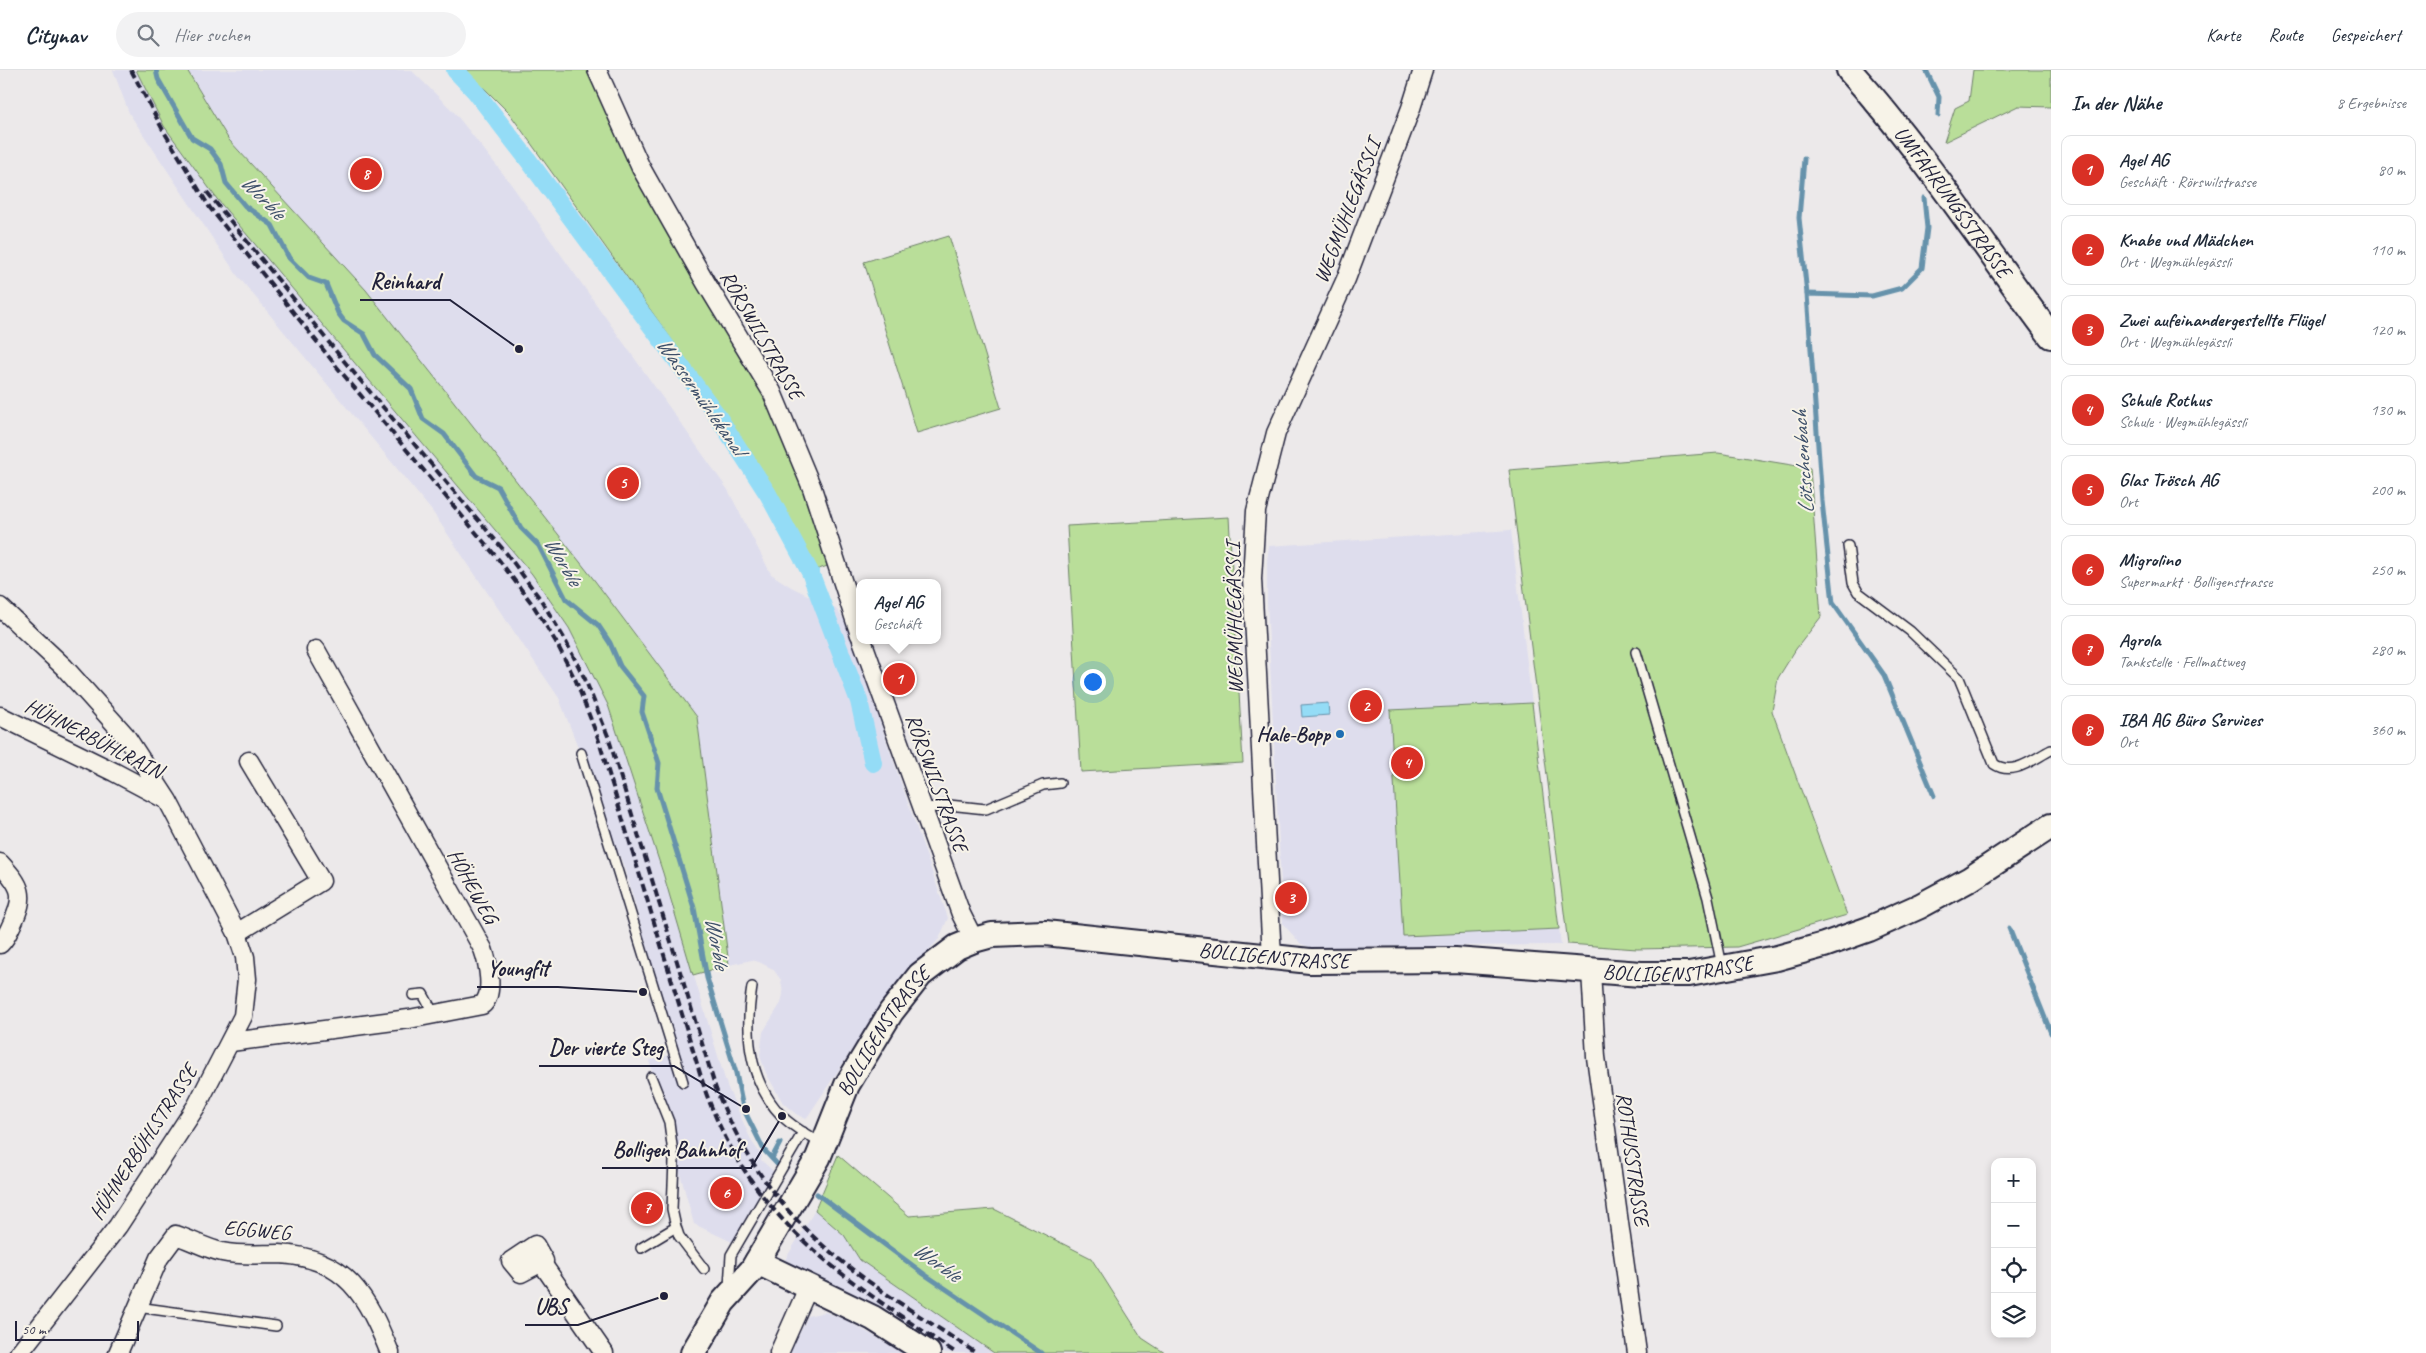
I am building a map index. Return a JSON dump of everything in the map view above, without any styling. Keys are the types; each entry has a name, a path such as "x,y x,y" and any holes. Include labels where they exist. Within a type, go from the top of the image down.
{"main road":[{"name":"UMFAHRUNGSSTRASSE","path":"1849,70 1900,128 2051,336"},
{"name":"BOLLIGENSTRASSE","path":"693,1353 728,1295 757,1262 824,1146 847,1084 901,997 920,975 937,961 957,947 974,940 992,935 1045,933 1310,961 1455,960 1661,975 1722,969 1824,946 1897,917 1940,896 1996,864 2051,826"},
{"path":"757,1262 873,1318 928,1353"}],"street":[{"name":"RÖRSWILSTRASSE","path":"597,70 641,168 706,283 772,392 812,488 856,623"},
{"name":"WEGMÜHLEGÄSSLI","path":"1272,957 1252,579 1256,511 1276,433 1346,279 1424,70"},
{"name":"HÜHNERBÜHLSTRASSE","path":"0,607 64,667 125,735 168,801 237,933 245,957 247,979 243,1016 197,1105 118,1226 19,1353"},
{"name":"RÖRSWILSTRASSE","path":"863,644 961,914 974,940"},
{"name":"HÖHEWEG","path":"231,1042 409,1019 482,1005 486,1002 489,995 486,958 316,650"},
{"name":"HÜHNERBÜHLRAIN","path":"0,716 168,801"},
{"path":"237,933 321,882 250,761"},
{"path":"0,863 15,882 22,904 6,928 7,938 0,944"},
{"name":"ROTHUSSTRASSE","path":"1591,971 1596,1057 1637,1353"},
{"name":"EGGWEG","path":"118,1353 159,1258 176,1234 220,1252 281,1254 314,1258 348,1278 374,1313 390,1353"},
{"path":"541,1262 604,1353"},
{"path":"779,1353 808,1288"}],"lane":[{"path":"1848,546 1853,583 1858,592 1910,631 1959,678 1994,764 2001,769 2011,770 2051,750"},
{"path":"1636,652 1706,889 1722,969"},
{"path":"581,753 683,1082"},
{"path":"922,809 949,805 986,809 1044,785 1060,783"},
{"path":"752,987 748,1015 748,1038 753,1063 765,1093 782,1116 824,1146"},
{"path":"413,995 423,994 434,1014"},
{"path":"651,1078 669,1122 674,1161 672,1209 676,1227 679,1236 704,1269"},
{"path":"728,1295 731,1255 803,1132"},
{"path":"641,1248 676,1227"},
{"path":"137,1307 276,1326"}],"shaded area":[{"path":"113,70 136,70 164,126 282,277 532,574 569,628 608,705 663,873 727,1086 752,1142 762,1156 761,1160 773,1171 732,1242 694,1224 649,1061 677,1053 626,872 559,698 432,511 237,275 129,113"},
{"path":"187,70 411,70 454,112 508,180 728,490 771,574 791,587 836,609 845,621 948,918 939,939 890,993 806,1119 796,1114 783,1103 766,1073 760,1056 763,1032 781,1003 783,994 781,980 773,969 759,962 752,960 729,965 697,717 595,581 366,291 229,140"},
{"path":"1511,530 1561,945 1310,947 1301,944 1283,924 1267,602 1269,546"},
{"path":"815,1210 844,1235 860,1260 994,1353 945,1353 879,1309 785,1260"},
{"path":"825,1312 844,1319 904,1353 790,1353 808,1316"}],"green space":[{"path":"136,70 187,70 229,140 366,290 595,581 697,717 729,965 693,975 663,873 608,705 569,628 532,574 217,199 164,126"},
{"path":"466,70 597,70 772,392 836,563 816,570 773,489 720,407 510,114"},
{"path":"1973,70 2051,70 2051,107 2018,106 1944,142 1955,108 1969,101"},
{"path":"949,236 1001,408 917,433 864,262"},
{"path":"1718,453 1810,468 1821,617 1796,649 1778,678 1772,711 1847,915 1737,947 1637,949 1568,944 1509,470"},
{"path":"1229,517 1243,763 1081,772 1067,526"},
{"path":"1532,703 1559,929 1403,936 1390,710"},
{"path":"838,1155 909,1216 994,1209 1091,1258 1142,1338 1165,1353 994,1353 860,1260 844,1235 815,1210"}],"water":[{"path":"1328,703 1329,715 1302,717 1301,705"}],"waterway":[{"name":"Worble","path":"156,70 158,79 192,138 210,149 221,164 226,183 245,206 272,225 289,258 309,278 326,284 338,313 344,321 364,334 375,355 411,389 423,419 444,434 476,476 498,487 521,528 539,546 566,599 598,625 610,643 620,666 644,696 642,712 659,763 657,788 694,908 707,978 736,1073 743,1108 764,1150 777,1164"},
{"name":"Wassermühlekanal","path":"455,70 475,91 529,161 715,412 768,494 810,572 859,701 873,763"},
{"name":"Lötschenbach","path":"1926,70 1939,97 1938,115"},
{"path":"1804,159 1799,218 1807,294"},
{"name":"Lötschenbach","path":"1924,198 1927,228 1922,268 1902,288 1872,296 1807,294 1822,501 1833,603 1884,675 1934,796"},
{"name":"Lötschenbach","path":"2009,928 2051,1033"},
{"name":"Wassermühlekanal","path":"772,1158 780,1143"},
{"name":"Worble","path":"817,1194 924,1274 1041,1353"}],"railway":[{"path":"131,70 163,130 210,208 337,367 499,560 533,605 556,642 576,681 598,738 706,1093 727,1139 750,1179 778,1214 808,1245 841,1273 956,1353"},
{"path":"207,192 344,361 507,554 541,600 564,638 585,679 608,736 716,1089 735,1131 758,1170 800,1224 835,1256 874,1286 976,1353"}],"place":[{"name":"IBA AG Büro Services","path":"366,174"},
{"name":"Reinhard","path":"519,349"},
{"name":"Glas Trösch AG","path":"623,483"},
{"name":"Agel AG","path":"899,679"},
{"name":"Knabe und Mädchen","path":"1366,706"},
{"name":"Hale-Bopp","path":"1340,734"},
{"name":"Schule Rothus","path":"1407,763"},
{"name":"Zwei aufeinandergestellte Flügel","path":"1291,898"},
{"name":"Youngfit","path":"643,992"},
{"name":"Der vierte Steg","path":"746,1109"},
{"name":"Bolligen Bahnhof","path":"782,1116"},
{"name":"Migrolino","path":"726,1193"},
{"name":"Agrola","path":"647,1208"},
{"name":"UBS","path":"664,1296"}]}
